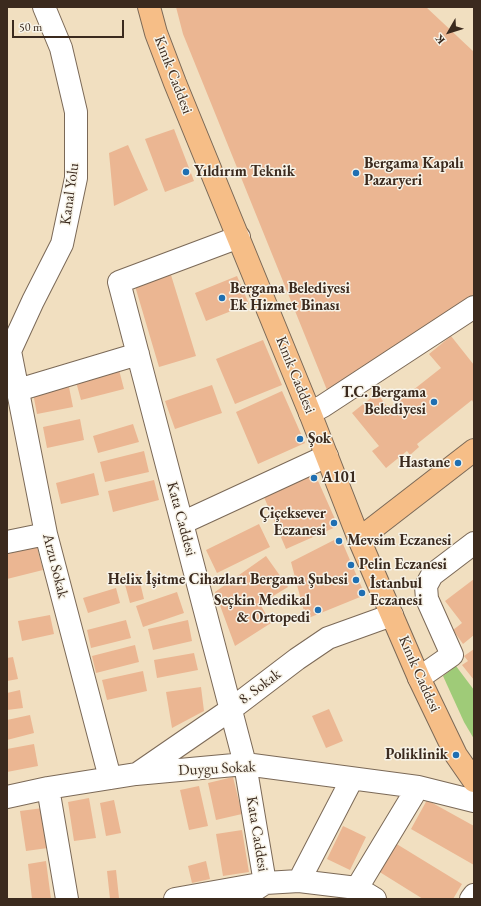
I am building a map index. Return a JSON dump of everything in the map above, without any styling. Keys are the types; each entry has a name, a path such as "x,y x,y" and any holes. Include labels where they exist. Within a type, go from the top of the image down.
{"main road":[{"name":"Kınık Caddesi","path":"149,7 156,33 175,83 239,237 359,539 419,678 456,755 472,774"},
{"path":"359,539 474,450"}],"street":[{"name":"Kanal Yolu","path":"9,356 33,301 62,244 76,178 76,112 61,48 44,7"},
{"name":"Kata Caddesi","path":"239,237 119,282 245,764 265,883"},
{"path":"310,413 474,307"},
{"path":"18,390 138,354"},
{"name":"Arzu Sokak","path":"9,356 18,390 46,534 110,778"},
{"path":"182,523 327,456"},
{"path":"7,542 46,534"},
{"path":"419,678 452,655 427,599 426,586 432,575 474,543"},
{"name":"8. Sokak","path":"136,774 230,710 297,659 328,638 392,615"},
{"name":"Duygu Sokak","path":"7,797 48,788 136,774 245,764 418,787 474,801"},
{"path":"299,881 352,779"},
{"path":"175,899 265,883 299,881 366,893 418,787"},
{"path":"48,788 67,899"},
{"path":"241,899 265,883"},
{"path":"471,899 474,895"}],"green space":[{"path":"456,666 474,690 474,739 464,722 443,676"}],"building":[{"name":"Bergama Kapalı Pazaryeri","path":"176,7 426,7 474,52 474,294 327,390 183,34"},
{"path":"174,129 194,181 165,192 145,139"},
{"path":"128,145 148,190 114,206 109,153"},
{"path":"171,275 196,356 159,367 135,286"},
{"name":"Bergama Belediyesi Ek Hizmet Binası","path":"237,276 249,304 206,321 195,293"},
{"name":"T.C. Bergama Belediyesi","path":"451,336 474,365 474,404 472,400 417,444 419,447 410,455 407,451 386,468 372,451 379,446 352,413 377,393 389,409 441,368 429,354"},
{"path":"263,340 282,385 235,404 216,359"},
{"path":"118,366 124,389 81,400 75,378"},
{"path":"212,385 222,413 175,429 165,401"},
{"path":"69,387 73,407 37,414 33,393"},
{"path":"282,391 305,443 258,464 236,412"},
{"path":"80,419 84,440 47,448 43,427"},
{"path":"133,424 139,442 98,453 93,436"},
{"path":"144,451 149,472 105,482 100,462"},
{"path":"94,473 99,495 61,504 56,483"},
{"path":"315,474 338,526 286,549 264,497"},
{"path":"154,480 159,500 113,512 108,491"},
{"path":"259,524 270,547 217,573 206,550"},
{"path":"340,537 365,595 306,619 291,562"},
{"path":"37,547 43,570 7,579 7,554"},
{"path":"266,556 288,587 260,604 271,623 235,646 215,592"},
{"path":"138,574 144,599 130,603 123,577"},
{"path":"474,579 474,635 463,644 453,630 462,623 445,601"},
{"path":"116,588 120,603 88,613 83,598"},
{"path":"177,592 184,613 143,627 136,606"},
{"path":"50,615 54,634 22,641 18,621"},
{"path":"126,620 131,638 91,648 87,630"},
{"path":"188,620 192,641 153,650 148,629"},
{"path":"135,645 139,662 96,673 92,656"},
{"path":"474,649 474,680 462,665 468,661 464,656"},
{"path":"194,653 198,670 157,678 154,660"},
{"path":"13,657 18,679 7,681 7,658"},
{"path":"143,671 147,691 107,700 102,680"},
{"path":"201,687 204,711 172,728 166,692"},
{"path":"20,690 23,708 7,710 7,693"},
{"path":"329,709 343,741 326,748 312,716"},
{"path":"30,715 34,733 7,740 7,720"},
{"path":"34,744 38,766 7,772 7,749"},
{"path":"233,777 242,814 216,820 208,783"},
{"path":"199,786 208,826 189,830 180,790"},
{"path":"89,798 96,838 74,841 68,802"},
{"path":"114,800 121,833 106,836 100,803"},
{"path":"427,800 474,826 474,865 411,829"},
{"path":"43,808 48,848 26,851 20,811"},
{"path":"343,826 366,837 350,870 327,859"},
{"path":"242,830 249,872 223,876 216,834"},
{"path":"395,843 462,884 453,899 423,899 378,871"},
{"path":"46,861 51,899 32,899 28,864"},
{"path":"206,861 210,879 192,883 188,866"},
{"path":"116,870 119,898 110,899 107,871"}],"place":[{"name":"Yıldırım Teknik","path":"186,172"},
{"name":"Bergama Kapalı Pazaryeri","path":"356,173"},
{"name":"Bergama Belediyesi Ek Hizmet Binası","path":"222,298"},
{"name":"T.C. Bergama Belediyesi","path":"434,402"},
{"name":"Şok","path":"300,439"},
{"name":"Hastane","path":"458,463"},
{"name":"A101","path":"314,478"},
{"name":"Çiçeksever Eczanesi","path":"334,523"},
{"name":"Mevsim Eczanesi","path":"339,541"},
{"name":"Pelin Eczanesi","path":"351,565"},
{"name":"Helix İşitme Cihazları Bergama Şubesi","path":"356,580"},
{"name":"İstanbul Eczanesi","path":"362,593"},
{"name":"Seçkin Medikal & Ortopedi","path":"318,610"},
{"name":"Poliklinik","path":"456,755"}]}
